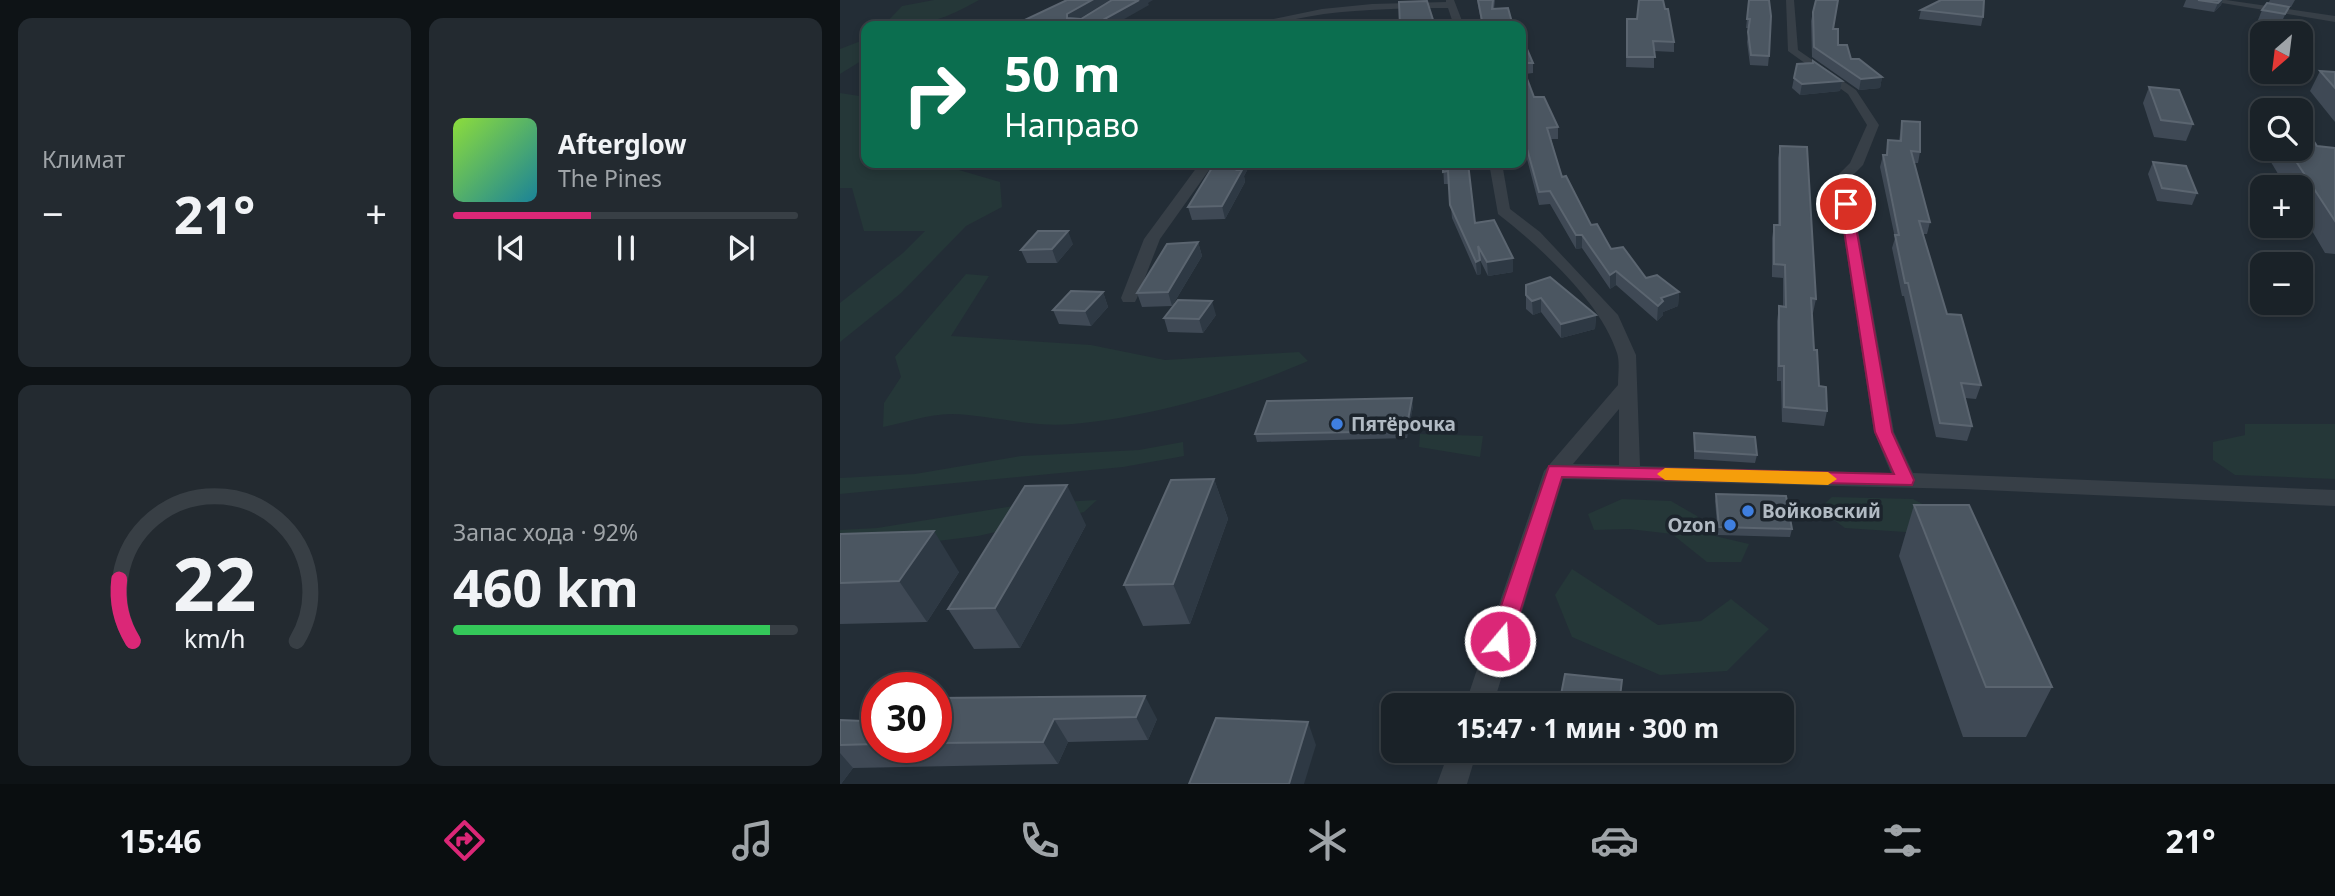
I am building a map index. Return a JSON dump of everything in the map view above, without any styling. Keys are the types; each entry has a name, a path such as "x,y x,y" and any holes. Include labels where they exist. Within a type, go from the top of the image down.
{"street":[{"path":"1790,0 1793,51 1852,92 1873,125 1856,165 1842,178 1884,432 1905,480"},
{"path":"2208,0 2335,19"},
{"path":"1268,21 1326,9 1451,3 1457,21"},
{"path":"1129,298 1152,239 1203,168"},
{"path":"1496,168 1503,211 1535,235 1609,315 1627,355 1630,474"},
{"path":"1483,693 1555,471 1626,388"},
{"path":"1555,471 1905,480 2335,498"},
{"path":"1452,784 1459,763"}],"shaded area":[{"path":"934,0 979,0 957,12 931,21 888,21 902,6"},
{"path":"861,41 861,61 840,74 840,49"},
{"path":"840,93 861,96 861,168 959,168 1000,182 1002,207 966,226 901,293 840,342 840,303 903,253 925,231 864,231 852,188 840,188"},
{"path":"966,274 989,276 951,336 1091,345 1165,360 1299,352 1308,361 1193,402 1102,421 1057,425 943,414 883,427 884,403 901,377 895,357"},
{"path":"2245,424 2335,424 2335,479 2235,475 2213,460 2213,442 2245,435"},
{"path":"1420,434 1483,436 1480,457 1419,447"},
{"path":"1183,442 1184,456 1123,467 840,494 840,478 915,474 1021,456 1139,450"},
{"path":"1832,497 1913,499 1932,509 1920,533 1845,528 1819,509"},
{"path":"1622,499 1671,501 1697,516 1715,536 1749,544 1741,562 1707,562 1672,534 1629,529 1594,530 1588,514"},
{"path":"1097,500 1084,512 978,536 840,553 840,530 877,528 1026,504"},
{"path":"1572,569 1658,625 1701,621 1731,599 1769,629 1727,671 1660,675 1572,637 1555,595"}],"building":[{"path":"1067,0 1092,0 1067,14 1067,18 1081,19 1112,0 1139,0 1101,21 1023,21"},
{"path":"1478,0 1493,0 1492,9 1508,8 1512,21 1482,21"},
{"path":"1639,0 1663,0 1665,9 1668,9 1674,42 1653,41 1655,57 1627,57 1627,19 1637,19"},
{"path":"1749,0 1769,0 1769,56 1751,55 1748,32 1750,19 1747,19"},
{"path":"1816,0 1838,0 1833,29 1838,29 1838,45 1847,45 1851,59 1859,59 1882,77 1861,79 1814,47 1813,12"},
{"path":"1941,0 1984,0 1983,17 1921,10"},
{"path":"2198,0 2221,0 2218,3"},
{"path":"1427,1 1433,21 1400,21 1399,2"},
{"path":"2267,3 2289,7 2285,14 2262,10"},
{"path":"1526,47 1533,63 1526,63"},
{"path":"1813,61 1842,81 1802,84 1794,78 1797,64"},
{"path":"2320,71 2335,72 2335,88"},
{"path":"1526,76 1534,97 1544,97 1558,127 1547,128 1562,177 1566,176 1591,225 1597,224 1611,249 1623,247 1646,278 1657,275 1679,292 1661,298 1663,301 1658,306 1616,271 1610,275 1582,235 1576,235 1550,191 1539,192 1526,145"},
{"path":"2149,87 2179,90 2193,124 2161,120"},
{"path":"1902,121 1920,122 1920,152 1911,151 1930,222 1919,221 1947,314 1961,315 1981,385 1961,383 1972,426 1940,423 1908,283 1905,283 1895,235 1899,235 1883,155 1887,155 1888,140 1901,141"},
{"path":"2313,140 2317,146 2335,148 2335,221 2313,187 2313,175 2305,175 2296,161 2313,161"},
{"path":"1780,146 1807,147 1816,299 1811,298 1814,350 1817,350 1819,386 1826,387 1827,411 1784,407 1784,366 1779,366 1779,306 1786,307 1785,265 1774,264 1774,225 1780,225"},
{"path":"2153,162 2186,166 2197,193 2162,188"},
{"path":"1212,168 1242,170 1222,206 1188,207"},
{"path":"1443,168 1469,168 1475,223 1494,220 1513,258 1487,262 1478,246 1480,260 1476,262 1450,205 1448,171 1443,172"},
{"path":"1038,231 1068,231 1052,249 1021,250"},
{"path":"1198,242 1168,292 1137,293 1167,244"},
{"path":"1550,277 1596,315 1561,324 1541,298 1532,301 1526,295 1526,285"},
{"path":"1071,291 1103,292 1085,311 1053,310"},
{"path":"1178,300 1212,301 1199,319 1164,318"},
{"name":"Пятёрочка","path":"1412,398 1406,431 1255,434 1267,401"},
{"path":"1694,433 1755,437 1757,455 1695,451"},
{"path":"1214,479 1173,584 1124,585 1171,480"},
{"path":"1067,485 995,608 948,609 1025,486"},
{"path":"1716,494 1786,496 1792,529 1719,527"},
{"path":"1914,505 1969,505 2052,687 1986,687"},
{"path":"934,531 899,581 840,583 840,534"},
{"path":"1565,674 1622,680 1620,693 1561,693"},
{"path":"1145,696 1136,717 1054,719 1043,742 952,743 952,698"},
{"path":"1216,718 1308,722 1289,784 1189,784"},
{"path":"840,720 861,721 861,744 840,745"}],"slow traffic":[{"path":"1665,474 1828,479"}],"place":[{"name":"Пятёрочка","path":"1337,424"},
{"name":"Войковский","path":"1748,511"},
{"name":"Ozon","path":"1730,525"}],"route":[{"path":"1500,641 1555,471 1905,480 1884,432 1846,204"}]}
